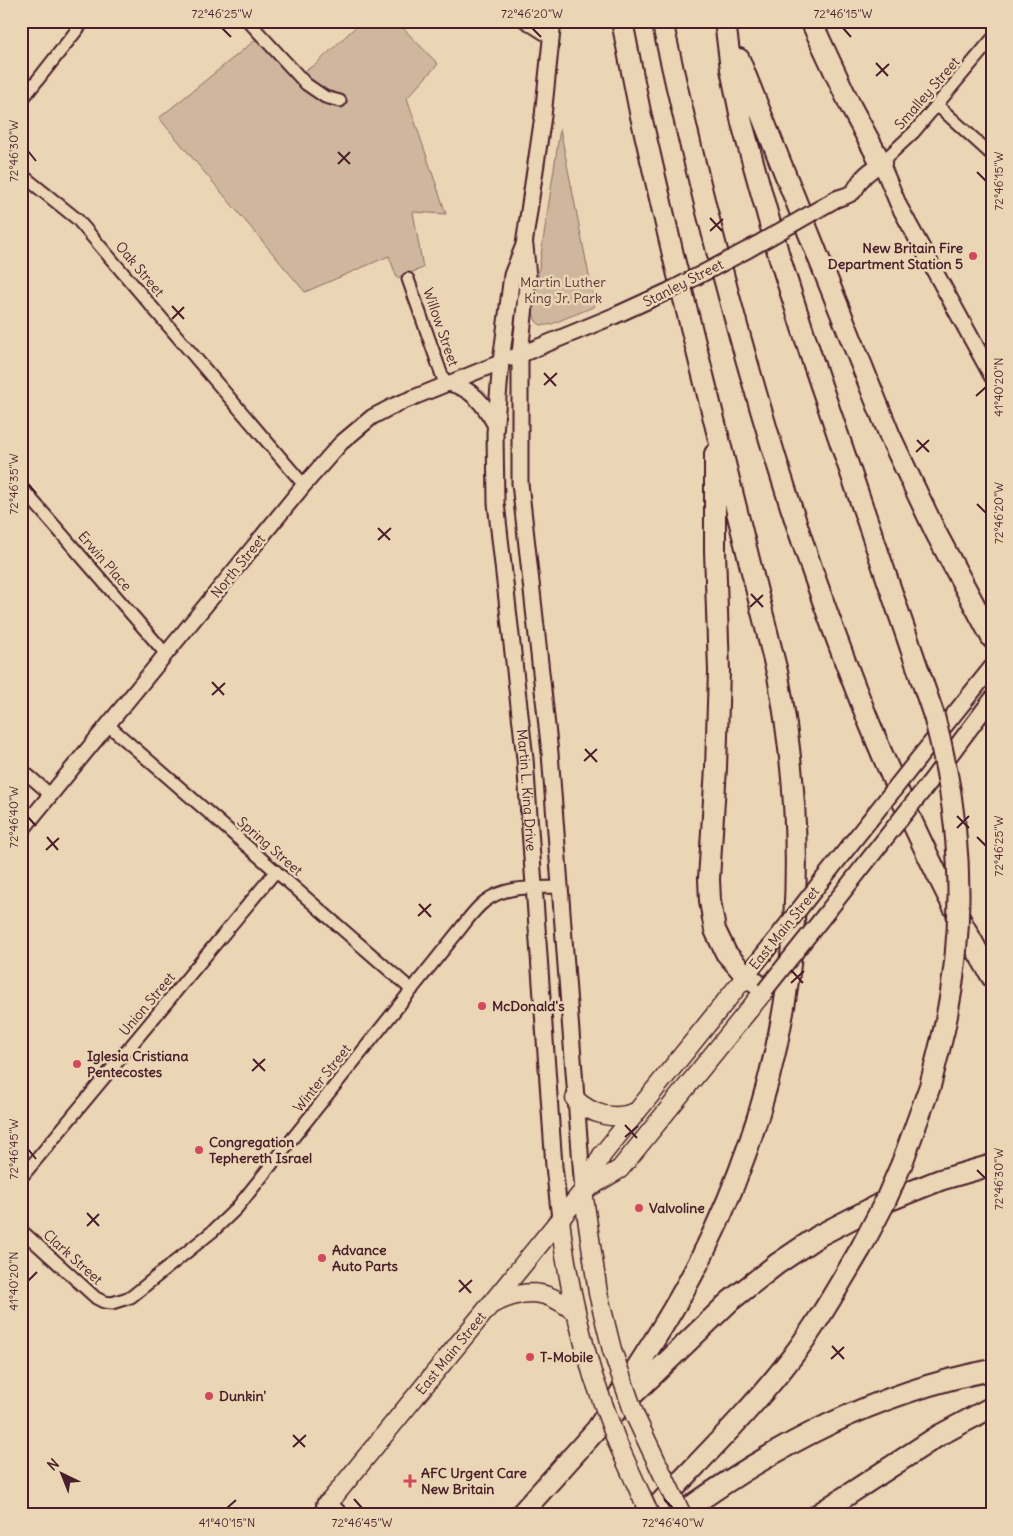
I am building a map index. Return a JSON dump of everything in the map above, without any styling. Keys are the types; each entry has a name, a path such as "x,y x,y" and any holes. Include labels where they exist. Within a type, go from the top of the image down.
{"highway":[{"path":"597,1429 678,1301 701,1258 727,1202 753,1134 770,1076 780,1028 792,953 796,899 796,837 793,780 776,666 654,175 622,21"},
{"path":"662,21 693,159 763,418 801,539 833,632 872,732 910,817 951,901 992,977"},
{"path":"725,21 759,112 890,436 939,540 992,638"},
{"path":"650,1515 749,1408 786,1364 819,1318 861,1248 902,1163 930,1086 952,989 958,936 959,865 952,798 934,716 812,362 779,256 742,122 731,69 725,21"},
{"path":"811,21 851,107 881,163"},
{"path":"715,425 715,551 718,671 716,768 709,889 714,923 722,945 731,960 758,987"},
{"path":"951,901 992,956"},
{"path":"520,1515 597,1429 730,1302 759,1277 795,1251 847,1220 880,1204 940,1180 992,1165"},
{"path":"681,1515 758,1462 849,1414 914,1389 992,1370"},
{"path":"817,1515 938,1436 992,1407"}],"main road":[{"path":"501,362 512,274 524,245 543,116 553,21"},
{"path":"881,163 898,206 992,376"},
{"name":"Stanley Street","path":"501,362 642,304 728,260 834,199 846,184 861,179 881,163"},
{"path":"520,354 528,277 524,245"},
{"name":"Martin L. King Drive","path":"520,354 520,483 548,729 582,1191"},
{"name":"Martin L. King Drive","path":"501,362 496,424 496,494 524,751 554,1166 560,1219"},
{"path":"447,384 462,387 473,394 485,407 496,424"},
{"name":"East Main Street","path":"582,1191 620,1169 758,987 763,955 988,672"},
{"name":"East Main Street","path":"328,1511 582,1191 602,1154 636,1112 820,921 992,699"},
{"path":"575,1099 589,1109 605,1116 620,1117 636,1112"},
{"path":"582,1191 598,1293 612,1350 635,1416 681,1515"},
{"path":"560,1219 567,1270 576,1313 593,1376 619,1448 650,1515"},
{"path":"490,1305 516,1296 538,1293 556,1298 576,1313"}],"street":[{"path":"21,101 84,21"},
{"path":"248,21 306,84 325,97 340,101"},
{"path":"524,21 552,39"},
{"name":"Smalley Street","path":"881,163 905,142 992,39"},
{"path":"937,105 992,155"},
{"name":"Oak Street","path":"21,174 77,219 304,485"},
{"name":"Willow Street","path":"408,279 447,384"},
{"name":"North Street","path":"21,831 304,485 341,443 368,420 395,405 501,362"},
{"name":"Erwin Place","path":"21,487 166,654"},
{"name":"Spring Street","path":"108,725 412,990"},
{"path":"21,769 51,795"},
{"name":"Union Street","path":"21,1178 276,872"},
{"name":"Winter Street","path":"107,1303 122,1302 136,1294 225,1220 248,1195 461,928 485,901 509,891 560,887"},
{"name":"Clark Street","path":"21,1230 94,1296 107,1303"}],"green space":[{"path":"362,21 396,21 438,64 407,98 446,214 413,212 423,268 397,278 389,256 305,292 159,118 259,37 295,76 315,65"},
{"name":"Martin Luther King Jr. Park","path":"560,129 595,306 556,322 540,325 534,316 533,308"}],"place":[{"name":"New Britain Fire Department Station 5","path":"973,256"},
{"name":"McDonald's","path":"482,1006"},
{"name":"Iglesia Cristiana Pentecostes","path":"77,1064"},
{"name":"Congregation Tephereth Israel","path":"199,1150"},
{"name":"Valvoline","path":"639,1208"},
{"name":"Advance Auto Parts","path":"322,1258"},
{"name":"T-Mobile","path":"530,1357"},
{"name":"Dunkin'","path":"209,1396"},
{"name":"AFC Urgent Care New Britain","path":"410,1481"}]}
